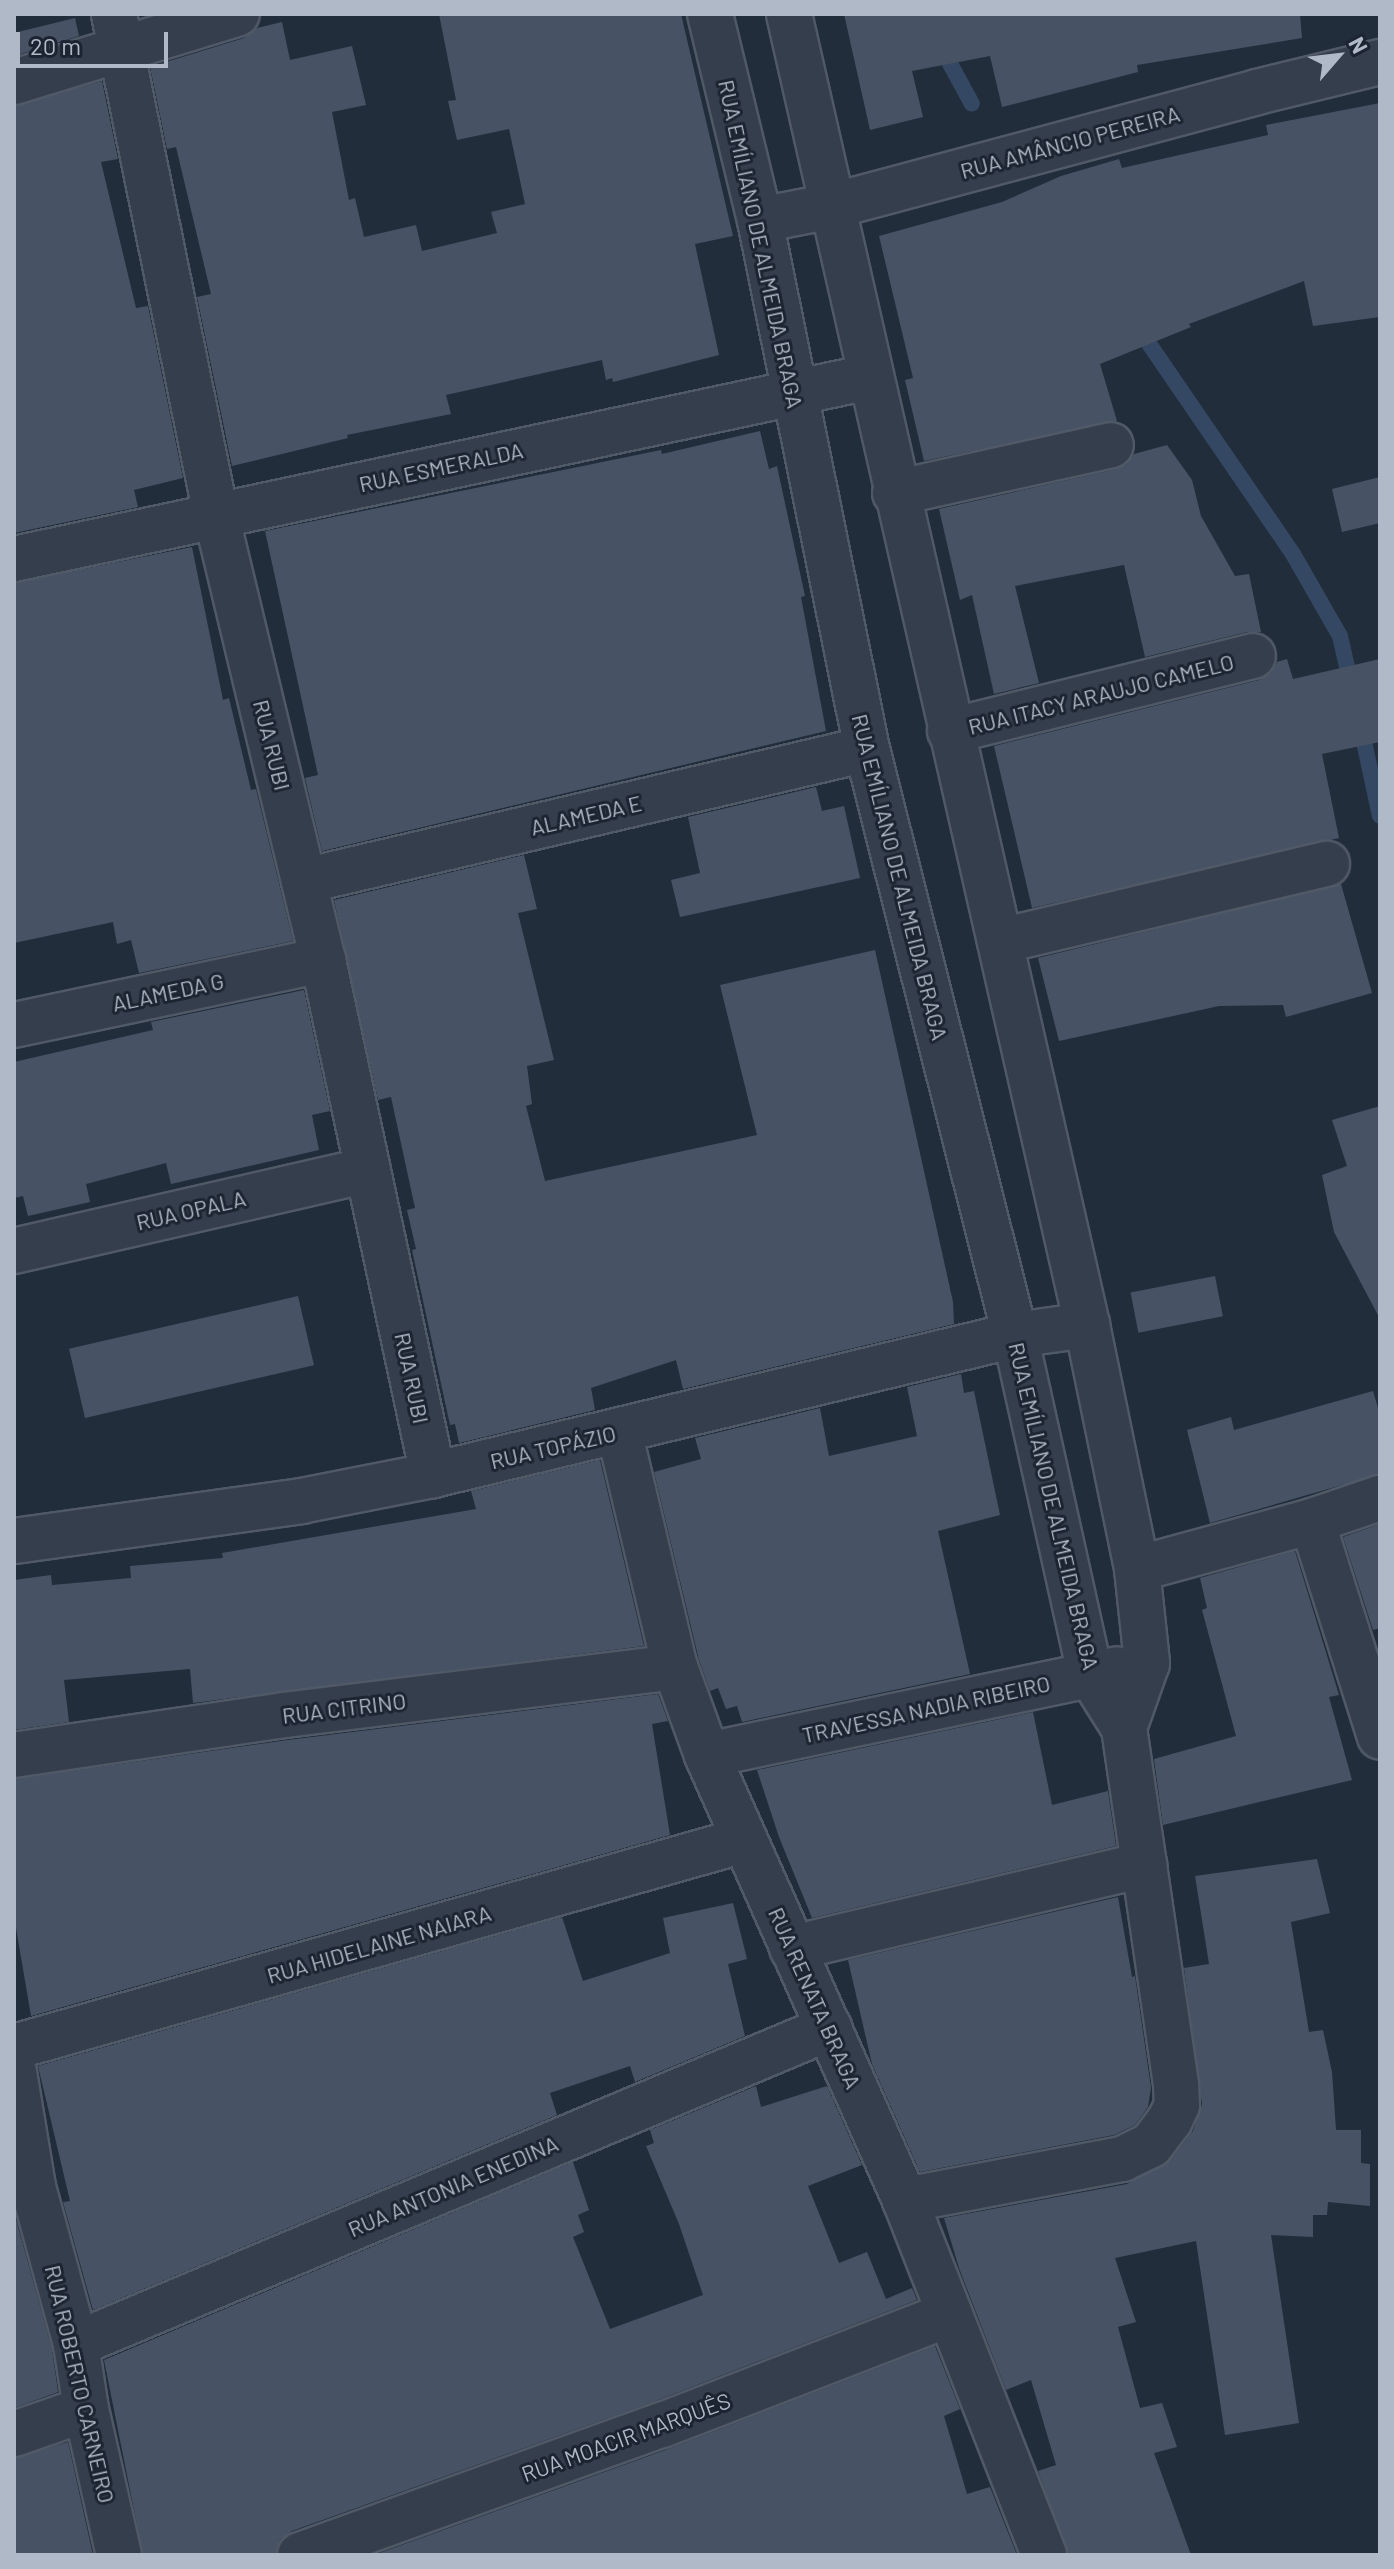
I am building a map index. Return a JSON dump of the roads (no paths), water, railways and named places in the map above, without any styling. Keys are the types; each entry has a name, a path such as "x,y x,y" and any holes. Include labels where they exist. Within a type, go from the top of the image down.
{"street":[{"path":"14,82 118,32 237,14"},
{"name":"RUA EMÍLIANO DE ALMEIDA BRAGA","path":"710,14 760,220 867,749 1015,1335 1090,1674 1124,1728 1177,2105 1151,2145 1122,2159 905,2200"},
{"name":"RUA EMÍLIANO DE ALMEIDA BRAGA","path":"789,14 895,493 1087,1325 1137,1569 1147,1663 1124,1728"},
{"name":"RUA RUBI","path":"118,32 127,91 216,515 323,960 433,1475"},
{"name":"RUA AMÂNCIO PEREIRA","path":"760,220 832,206 1380,62"},
{"name":"RUA ESMERALDA","path":"14,559 869,377"},
{"path":"895,493 1111,445"},
{"name":"RUA ITACY ARAUJO CAMELO","path":"950,731 1253,656"},
{"name":"ALAMEDA E","path":"304,881 867,749"},
{"path":"1000,941 1327,864"},
{"name":"ALAMEDA G","path":"14,1025 323,960"},
{"name":"RUA OPALA","path":"14,1251 368,1170"},
{"name":"RUA TOPÁZIO","path":"14,1541 301,1501 433,1475 1015,1335 1087,1325"},
{"name":"RUA RENATA BRAGA","path":"619,1431 675,1667 707,1755 905,2200 1044,2555"},
{"path":"1137,1569 1312,1521 1380,1498"},
{"path":"1312,1521 1380,1737"},
{"name":"TRAVESSA NADIA RIBEIRO","path":"707,1755 1147,1663"},
{"name":"RUA CITRINO","path":"14,1755 285,1715 675,1667"},
{"name":"RUA HIDELAINE NAIARA","path":"14,2047 744,1840"},
{"path":"792,1948 1144,1865"},
{"name":"RUA ANTONIA ENEDINA","path":"76,2344 829,2028"},
{"name":"RUA ROBERTO CARNEIRO","path":"14,2072 23,2189 76,2344 86,2409 119,2555"},
{"name":"RUA MOACIR MARQUÊS","path":"300,2555 662,2425 949,2314"},
{"path":"14,2434 86,2409"}],"waterway":[{"path":"923,14 972,104"},
{"path":"1141,332 1293,554 1340,636 1351,685"},
{"path":"1360,723 1380,816"}]}
